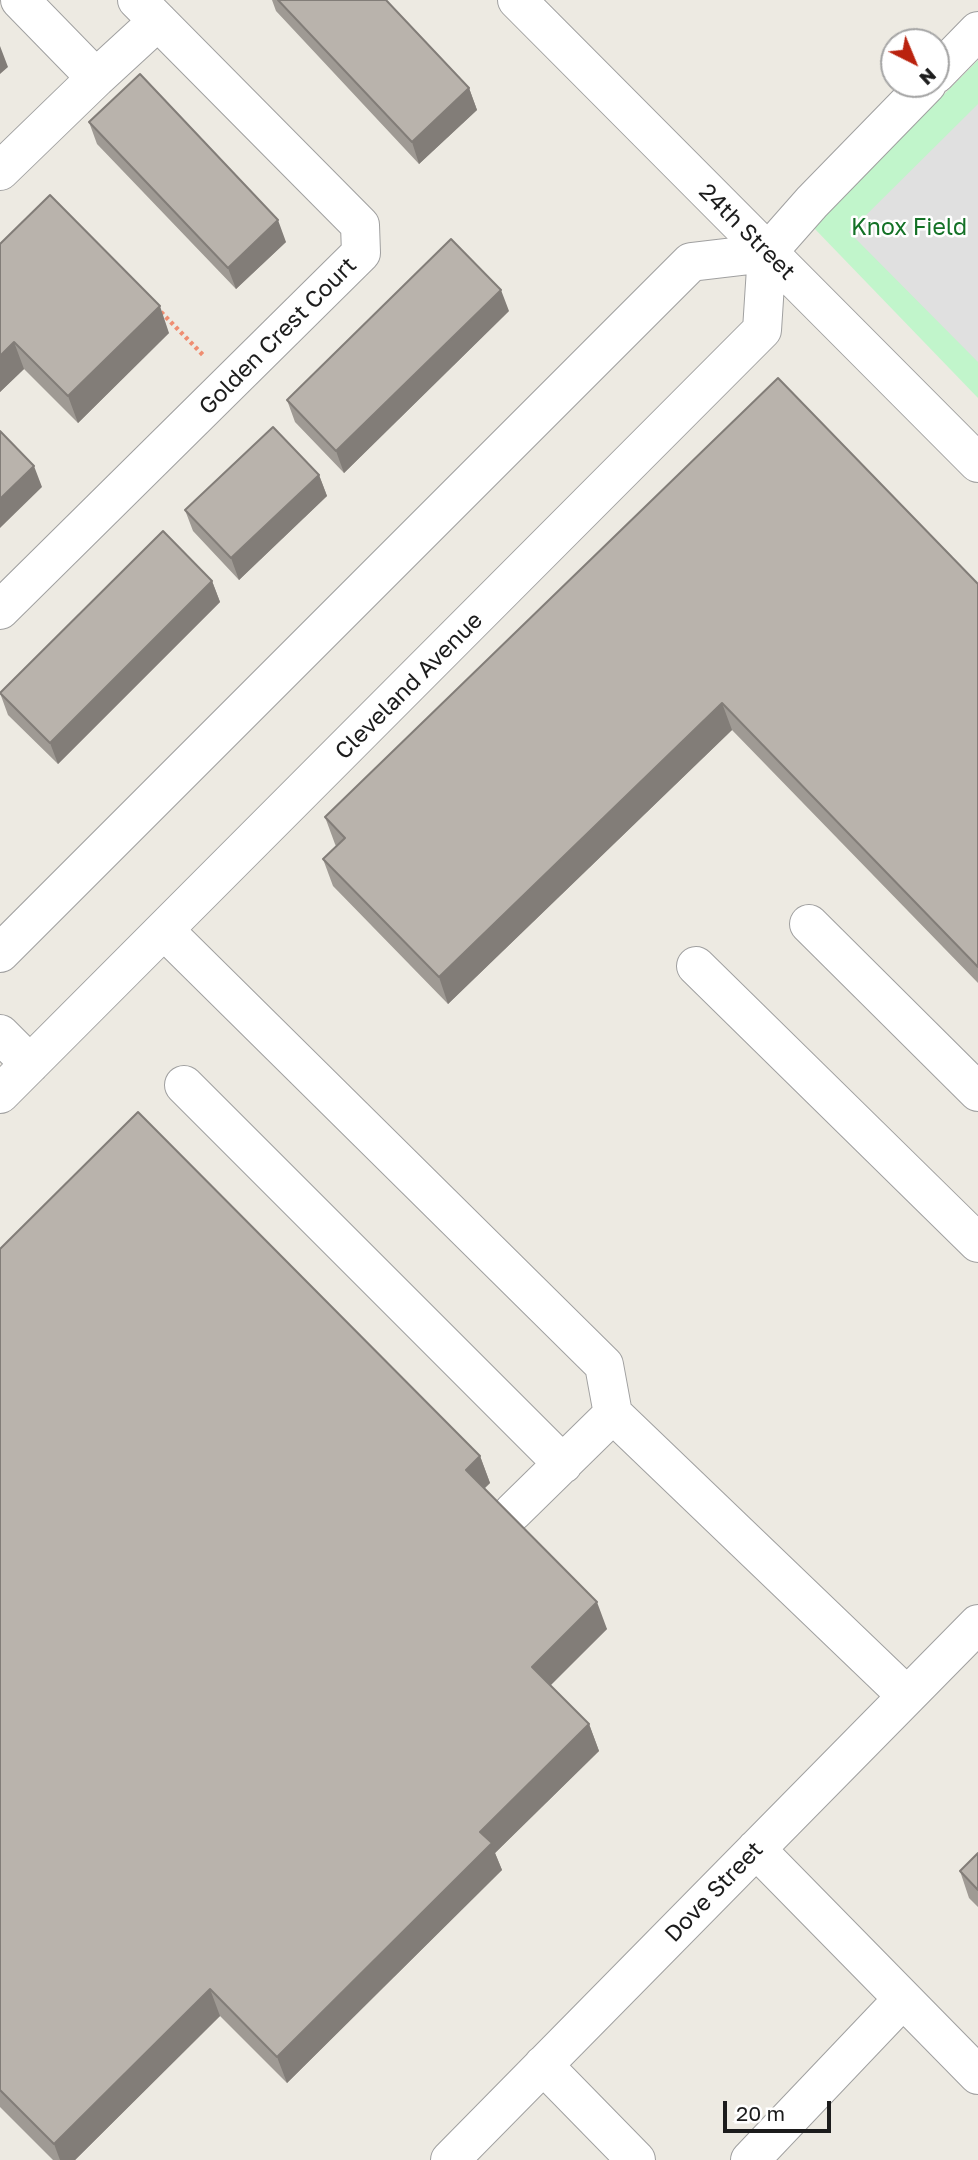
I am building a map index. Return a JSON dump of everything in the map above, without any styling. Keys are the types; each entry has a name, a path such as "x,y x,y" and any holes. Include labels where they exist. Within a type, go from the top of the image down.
{"street":[{"path":"20,0 96,78"},
{"name":"24th Street","path":"517,0 978,463"},
{"name":"Golden Crest Court","path":"0,171 96,78 148,11 360,225 361,253 0,610"},
{"path":"950,60 978,31"},
{"path":"0,953 691,262 767,253 912,98"},
{"name":"Cleveland Avenue","path":"0,1094 762,330 767,253"},
{"path":"809,923 978,1092"},
{"path":"165,931 604,1364 613,1414 907,1696"},
{"path":"696,966 978,1243"},
{"path":"0,1034 30,1064"},
{"path":"184,1085 563,1464"},
{"path":"513,1512 613,1414"},
{"name":"Dove Street","path":"450,2160 978,1624"},
{"path":"756,1849 978,2075"},
{"path":"750,2160 904,1999"},
{"path":"543,2065 636,2160"}],"path":[{"path":"153,305 209,362"}],"green space":[{"name":"Knox Field","path":"978,60 978,398 813,227 940,98 950,98 950,88"}],"shaded area":[{"path":"978,104 978,362 849,232"}],"building":[{"path":"278,0 386,0 469,88 412,142"},
{"path":"140,74 278,220 228,268 89,122"},
{"path":"50,195 160,306 68,396 14,342 0,356 0,244"},
{"path":"451,239 501,290 336,451 287,400"},
{"path":"778,378 978,584 978,967 722,703 439,977 323,859 345,838 325,817"},
{"path":"273,427 319,475 231,558 185,510"},
{"path":"0,431 34,466 0,499"},
{"path":"163,531 212,581 50,743 0,693"},
{"path":"138,1112 480,1456 466,1470 597,1602 532,1667 589,1724 480,1832 492,1843 277,2057 210,1989 54,2144 0,2090 0,1249"},
{"path":"978,1853 978,1890 960,1871"}]}
